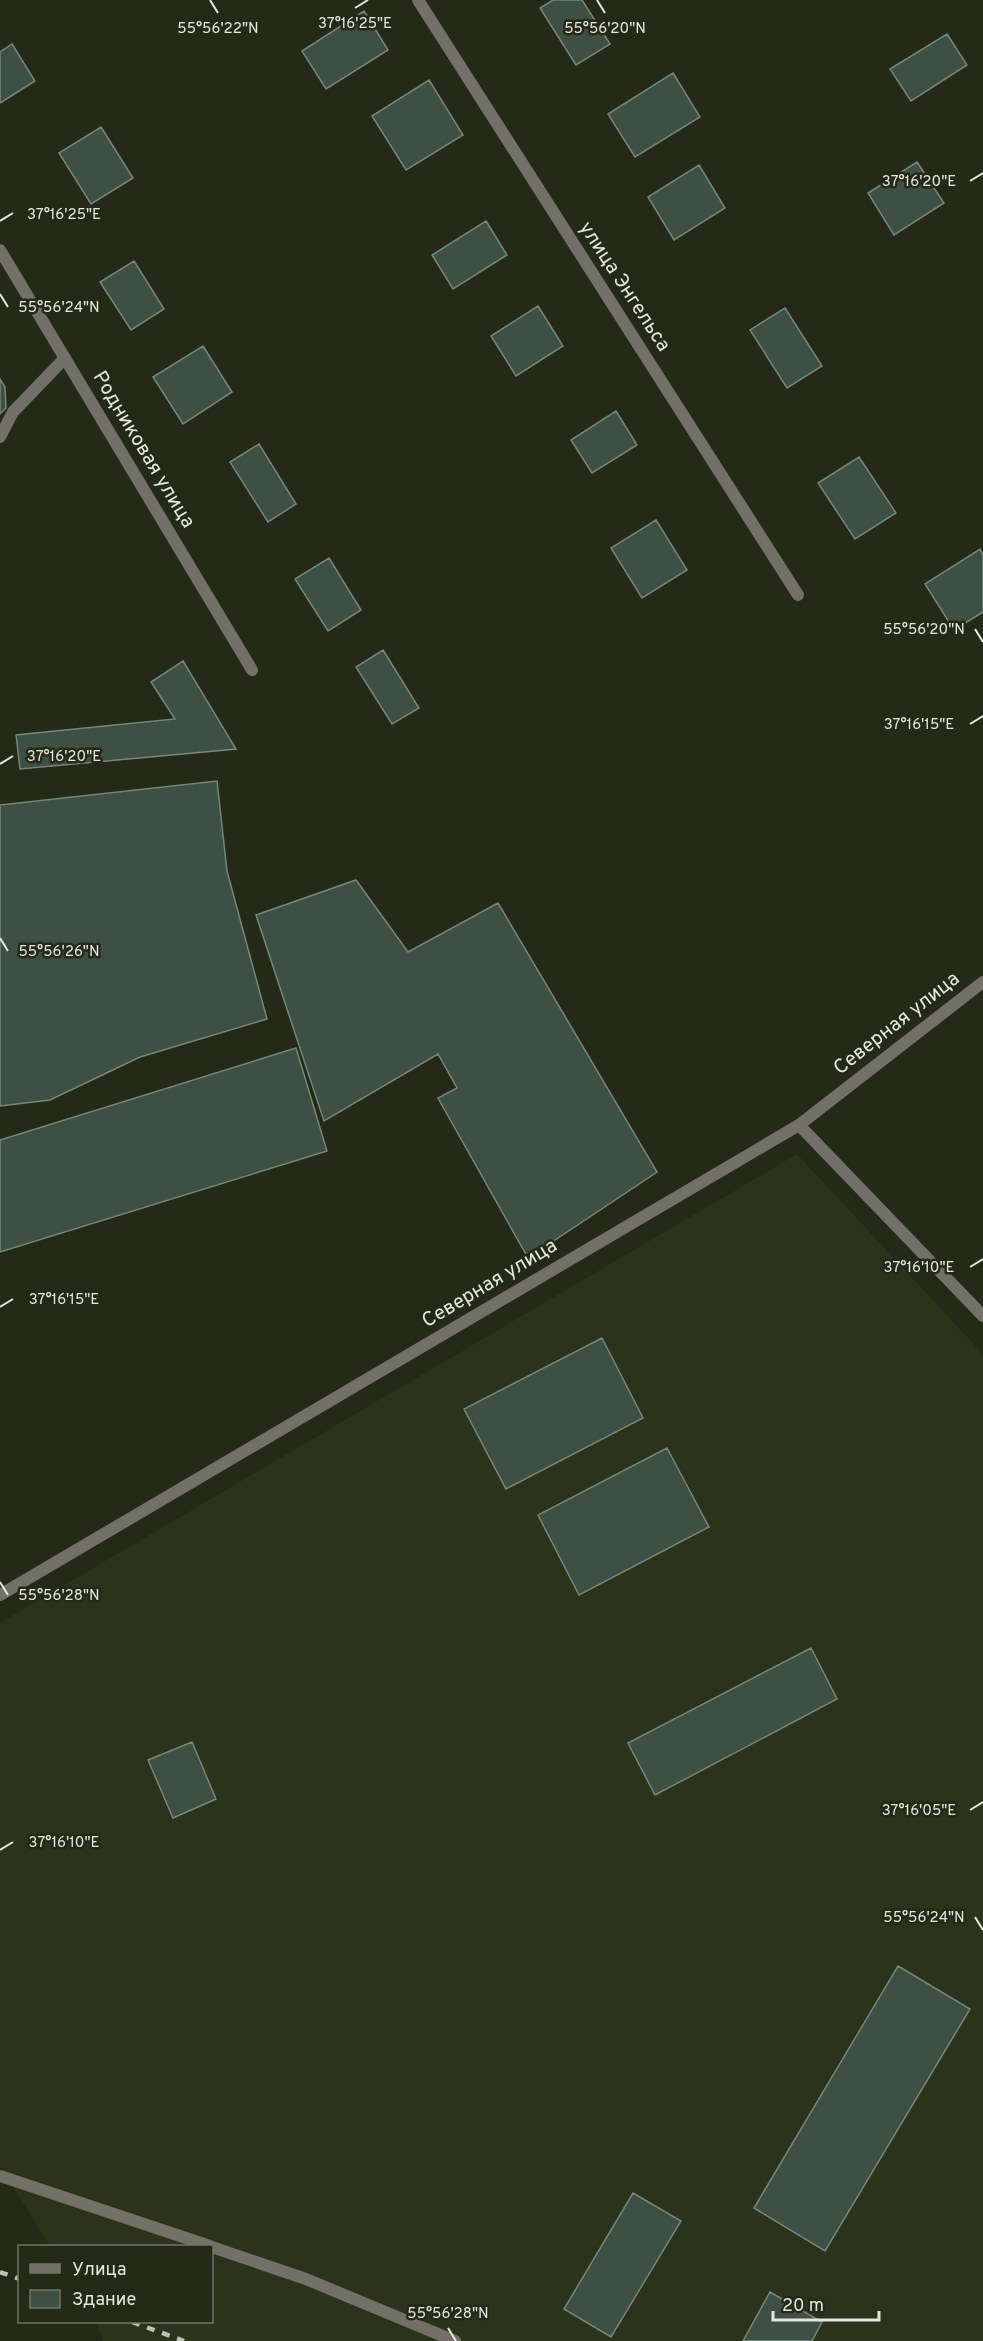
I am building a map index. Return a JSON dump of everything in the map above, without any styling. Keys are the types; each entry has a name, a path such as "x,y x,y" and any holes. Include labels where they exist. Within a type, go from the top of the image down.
{"street":[{"name":"улица Энгельса","path":"418,0 798,595"},
{"name":"Родниковая улица","path":"0,250 252,670"},
{"path":"0,437 13,412 65,358"},
{"name":"Северная улица","path":"0,1595 799,1125 983,982"},
{"path":"799,1125 983,1316"},
{"path":"0,2176 205,2245"},
{"path":"213,2248 306,2279 455,2341"}],"shaded area":[{"path":"797,1154 983,1354 983,2341 103,2341 96,2323 213,2323 213,2245 49,2245 0,2166 0,1623"}],"building":[{"path":"553,0 582,0 610,44 576,65 540,8"},
{"path":"364,11 388,50 326,89 302,51"},
{"path":"947,34 967,65 911,101 890,69"},
{"path":"12,44 35,81 0,103 0,52"},
{"path":"673,73 700,117 635,157 608,114"},
{"path":"429,80 463,135 406,170 372,116"},
{"path":"101,127 133,178 91,204 59,153"},
{"path":"917,162 944,203 894,235 868,193"},
{"path":"699,165 725,208 674,240 648,197"},
{"path":"486,221 507,255 453,289 432,255"},
{"path":"134,261 164,309 131,330 100,282"},
{"path":"538,306 563,346 516,376 491,336"},
{"path":"785,308 822,366 787,388 750,330"},
{"path":"203,346 232,392 183,424 153,377"},
{"path":"0,379 5,387 6,408 0,414"},
{"path":"616,411 637,445 592,473 571,440"},
{"path":"259,444 296,504 268,522 230,462"},
{"path":"859,457 896,513 855,539 818,483"},
{"path":"656,520 687,570 642,598 611,548"},
{"path":"980,549 983,555 983,612 954,630 925,584"},
{"path":"329,558 361,610 328,631 295,579"},
{"path":"383,650 419,708 392,724 356,667"},
{"path":"183,661 236,749 20,769 16,735 175,719 151,682"},
{"path":"217,781 227,871 267,1019 140,1057 50,1100 0,1106 0,805"},
{"path":"356,880 408,952 498,903 657,1172 528,1258 438,1098 457,1088 438,1054 324,1121 256,915"},
{"path":"296,1048 327,1151 0,1252 0,1140"},
{"path":"602,1338 643,1418 506,1489 464,1409"},
{"path":"667,1448 709,1527 579,1595 538,1515"},
{"path":"811,1648 837,1699 655,1795 628,1743"},
{"path":"192,1742 216,1799 173,1818 148,1760"},
{"path":"898,1966 970,2009 825,2251 754,2208"},
{"path":"633,2193 681,2221 611,2337 564,2309"},
{"path":"770,2292 822,2322 812,2341 743,2341"}],"railway":[{"path":"0,2272 18,2278"},
{"path":"135,2323 184,2341"}]}
